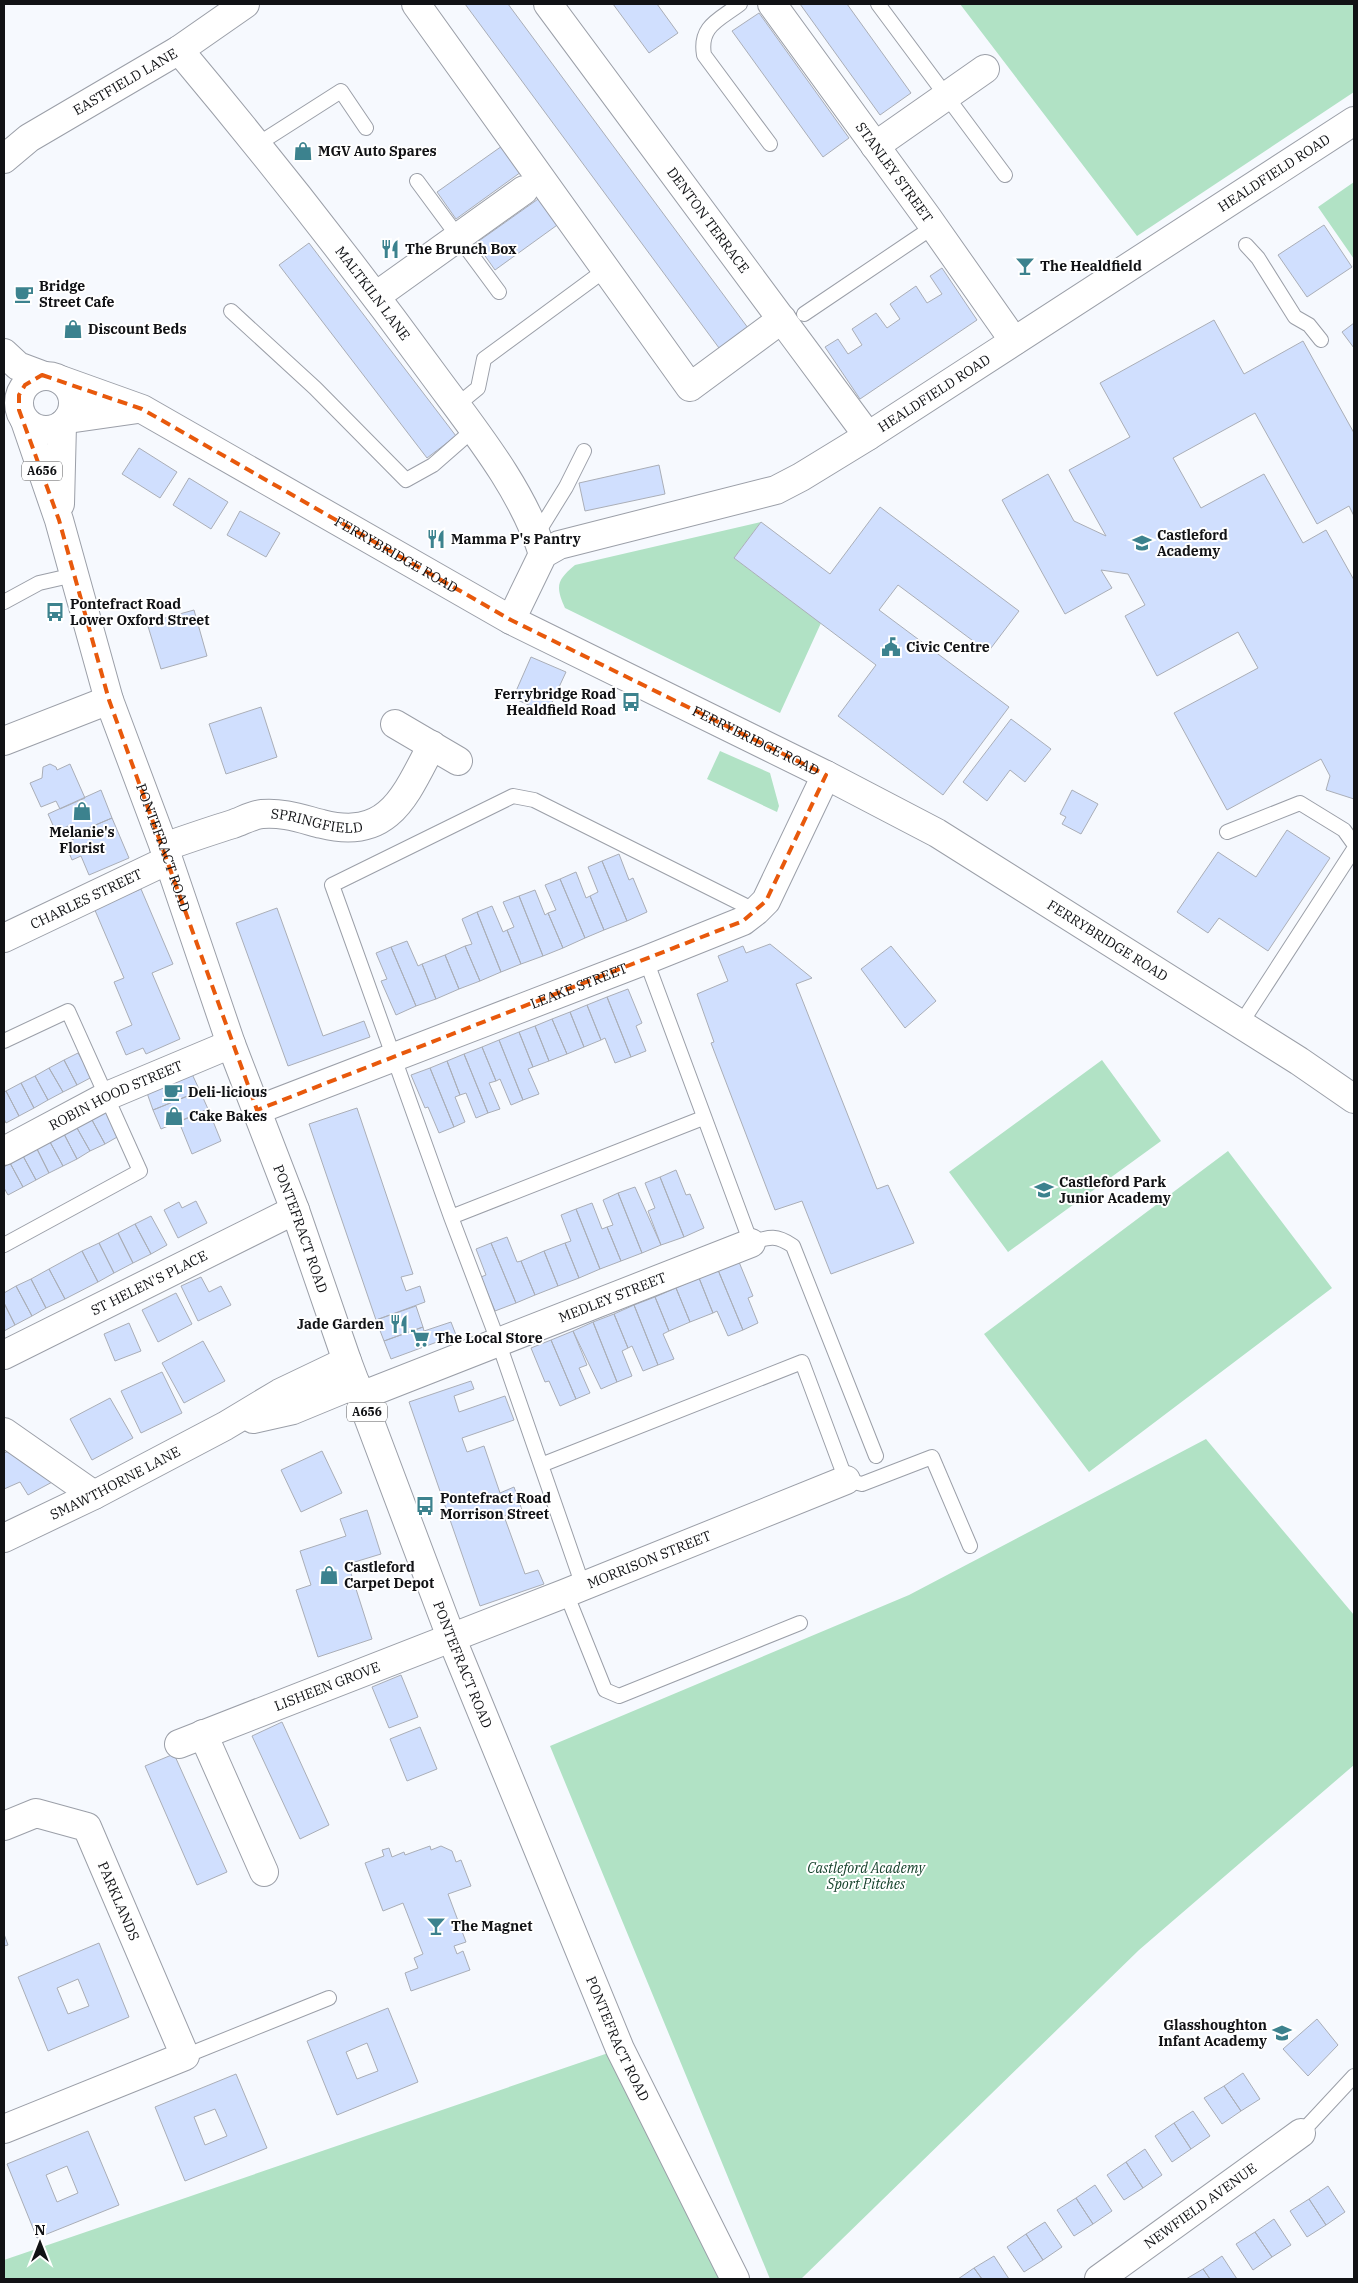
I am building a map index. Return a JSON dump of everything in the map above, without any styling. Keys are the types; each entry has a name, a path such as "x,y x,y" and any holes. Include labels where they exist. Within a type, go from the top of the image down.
{"street":[{"name":"EASTFIELD LANE","path":"4,159 29,138 179,50 246,4"},
{"path":"416,4 690,387 793,316"},
{"name":"DENTON TERRACE","path":"548,4 793,316 868,436"},
{"name":"STANLEY STREET","path":"772,4 1014,341"},
{"name":"MALTKILN LANE","path":"179,50 258,144 376,296 508,481 540,544"},
{"path":"875,146 985,69"},
{"name":"HEALDFIELD ROAD","path":"540,544 559,545 776,490 801,477 868,436 1354,120"},
{"path":"376,296 524,190"},
{"name":"FERRYBRIDGE ROAD","path":"4,353 18,366 142,409 510,620 826,775 937,833 1354,1099"},
{"path":"52,378 25,385 19,395 16,408 40,430 50,430 65,422 142,409"},
{"name":"A656","path":"52,378 71,391 73,403 65,422"},
{"name":"PONTEFRACT ROAD","path":"16,408 59,520 109,700 166,854 231,1044 295,1210 355,1380 450,1637 620,2049 735,2279"},
{"name":"PONTEFRACT ROAD","path":"59,520 65,422"},
{"path":"510,620 540,544"},
{"path":"4,741 109,700"},
{"path":"395,724 458,761"},
{"name":"SPRINGFIELD","path":"166,854 261,814 283,815 327,826 351,829 373,824 384,818 405,794 432,745"},
{"name":"LEAKE STREET","path":"256,1110 646,960 743,920 756,911 766,900 826,775"},
{"name":"CHARLES STREET","path":"4,938 166,854"},
{"name":"ROBIN HOOD STREET","path":"4,1151 107,1096 231,1044"},
{"name":"ST HELEN'S PLACE","path":"4,1355 295,1210"},
{"name":"MEDLEY STREET","path":"355,1380 498,1341 751,1243"},
{"name":"SMAWTHORNE LANE","path":"4,1538 94,1495 225,1426 280,1394 355,1380"},
{"path":"4,1432 94,1495"},
{"name":"MORRISON STREET","path":"450,1637 574,1590 846,1480"},
{"name":"LISHEEN GROVE","path":"264,1872 191,1739 450,1637"},
{"name":"PARKLANDS","path":"4,1826 36,1813 87,1827 185,2056"},
{"path":"4,2129 185,2056"},
{"name":"NEWFIELD AVENUE","path":"1099,2279 1301,2133"}],"lane":[{"path":"740,4 707,29 701,41 704,55 770,144"},
{"path":"878,4 1005,175"},
{"path":"258,144 341,91 366,128"},
{"path":"417,181 499,292"},
{"path":"793,316 933,227"},
{"path":"1246,245 1258,258 1295,317 1309,325 1322,340"},
{"path":"456,406 478,388 484,359 605,270"},
{"path":"231,311 315,388 406,480 433,465 473,430"},
{"path":"540,544 584,451"},
{"path":"4,602 39,583 74,575"},
{"path":"756,911 534,800 512,796 332,885 450,1217 498,1341 541,1465 574,1590 605,1690 619,1696 800,1623"},
{"path":"1227,832 1300,803 1344,830 1354,844"},
{"path":"1240,1025 1354,849"},
{"path":"646,960 703,1118 751,1243 766,1238 781,1238 793,1246 876,1456"},
{"path":"4,1041 68,1011 140,1171 4,1245"},
{"path":"450,1217 703,1118"},
{"path":"541,1465 802,1362 846,1480 862,1484 932,1457 970,1546"},
{"path":"185,2056 329,1998"},
{"path":"1301,2133 1354,2076"}],"highlighted area":[{"path":"42,375 142,409 511,620 826,775 766,901 743,921 257,1110 109,700 59,520 19,410 19,395 25,385"}],"green space":[{"path":"960,4 1354,4 1354,92 1137,236"},
{"path":"1354,182 1354,259 1318,207"},
{"path":"761,522 734,558 821,623 780,713 565,608 559,589 561,579 575,565"},
{"path":"720,751 770,773 779,806 777,812 707,779"},
{"path":"1102,1060 1161,1141 1008,1252 949,1172"},
{"path":"1228,1151 1332,1288 1089,1472 984,1334"},
{"name":"Castleford Academy Sport Pitches","path":"1206,1439 1354,1615 1354,1765 1139,1950 801,2279 770,2279 550,1746 909,1595"},
{"path":"620,2049 735,2279 4,2279 4,2260"}],"building":[{"path":"465,4 508,4 751,332 722,352"},
{"path":"613,4 657,4 678,33 649,53"},
{"path":"800,4 847,4 911,93 880,115"},
{"path":"759,13 849,138 823,157 732,31"},
{"path":"502,146 521,172 456,219 437,192"},
{"path":"541,197 560,223 495,270 476,243"},
{"path":"1324,225 1352,267 1307,297 1278,255"},
{"path":"309,243 456,436 427,458 279,265"},
{"path":"942,268 977,320 860,399 825,347 838,339 848,354 862,345 852,329 876,313 887,328 900,319 890,304 916,286 927,303 942,294 930,276"},
{"path":"1214,320 1244,374 1303,341 1354,433 1354,516 1349,506 1317,524 1255,413 1173,458 1201,508 1264,474 1303,543 1326,530 1354,580 1354,799 1326,790 1330,776 1321,759 1227,810 1174,713 1258,668 1238,632 1157,676 1125,616 1145,605 1128,574 1101,570 1112,588 1065,614 1002,500 1048,474 1074,521 1106,536 1069,470 1130,437 1100,383"},
{"path":"1354,323 1354,348 1342,332"},
{"path":"139,448 177,472 160,498 122,474"},
{"path":"659,465 665,494 585,511 579,483"},
{"path":"189,478 228,502 211,529 173,505"},
{"name":"Civic Centre","path":"880,507 1019,611 988,652 898,585 879,610 1009,707 943,795 838,716 876,665 734,558 761,522 830,574"},
{"path":"240,511 280,533 266,557 227,535"},
{"path":"194,610 207,656 161,669 147,623"},
{"path":"531,657 566,672 547,713 513,698"},
{"path":"261,707 277,757 226,774 209,724"},
{"path":"1011,719 1051,749 1025,782 1010,770 987,801 963,782"},
{"path":"50,764 56,767 57,770 70,764 85,798 60,809 56,801 41,807 30,783 42,778 43,767"},
{"name":"Melanie's Florist","path":"101,790 112,818 72,835 68,826 56,832 48,814"},
{"path":"1072,790 1098,804 1081,834 1062,824 1066,817 1060,814"},
{"path":"112,818 129,858 89,875 81,856 72,860 65,843 74,839 72,835"},
{"path":"1287,830 1330,858 1268,951 1219,918 1208,933 1177,912 1218,852 1256,877"},
{"path":"619,854 629,880 633,878 647,912 627,921 602,861"},
{"path":"602,861 627,921 604,930 590,896 598,892 588,867"},
{"path":"576,872 586,898 590,896 604,930 585,938 560,879"},
{"path":"560,879 585,938 563,948 548,913 556,910 545,885"},
{"path":"141,889 173,964 152,973 180,1039 146,1054 143,1048 126,1055 116,1032 132,1025 114,982 124,978 94,908"},
{"path":"535,890 545,915 548,913 563,948 543,956 519,896"},
{"path":"519,896 543,956 521,964 507,930 514,927 503,902"},
{"path":"492,906 503,932 507,930 521,964 501,972 477,912"},
{"path":"277,908 323,1036 364,1021 370,1037 288,1066 236,923"},
{"path":"477,912 501,972 480,981 465,946 472,944 462,919"},
{"path":"407,941 418,966 422,964 436,999 416,1006 391,947"},
{"path":"770,944 812,978 796,984 877,1189 888,1185 914,1243 831,1274 802,1201 775,1210 711,1043 714,1042 697,994 728,981 718,956 743,946 746,953"},
{"path":"465,946 480,981 459,989 445,955"},
{"path":"891,946 936,1001 905,1028 861,969"},
{"path":"391,947 416,1006 396,1015 381,981 387,979 376,953"},
{"path":"445,955 459,989 436,999 422,964"},
{"path":"628,989 642,1023 636,1026 646,1051 631,1057 607,997"},
{"path":"607,997 631,1057 615,1063 605,1038 601,1040 587,1005"},
{"path":"587,1005 601,1040 584,1047 570,1012"},
{"path":"570,1012 584,1047 567,1054 552,1019"},
{"path":"552,1019 567,1054 549,1061 535,1026"},
{"path":"535,1026 549,1061 533,1067 519,1032"},
{"path":"519,1032 533,1067 528,1069 539,1094 523,1100 499,1040"},
{"path":"499,1040 523,1100 511,1105 500,1079 496,1081 482,1047"},
{"path":"482,1047 496,1081 489,1083 500,1109 488,1113 464,1054"},
{"path":"78,1053 92,1077 77,1085 64,1060"},
{"path":"464,1054 488,1113 476,1118 466,1093 460,1095 447,1061"},
{"path":"64,1060 77,1085 63,1092 49,1068"},
{"path":"447,1061 460,1095 455,1097 465,1122 454,1127 430,1068"},
{"path":"49,1068 63,1092 48,1100 35,1076"},
{"path":"430,1068 454,1127 439,1133 428,1107 425,1108 411,1075"},
{"name":"Deli-licious","path":"192,1074 200,1091 153,1110 147,1093"},
{"path":"35,1076 48,1100 34,1108 21,1083"},
{"path":"21,1083 34,1108 19,1116 6,1091"},
{"path":"6,1091 19,1116 6,1123 4,1119 4,1092"},
{"name":"Cake Bakes","path":"200,1091 208,1109 161,1129 153,1110"},
{"path":"357,1108 413,1274 401,1277 406,1291 420,1286 425,1302 376,1320 309,1124"},
{"path":"208,1109 221,1141 192,1154 179,1122"},
{"path":"106,1112 119,1136 105,1144 92,1120"},
{"path":"92,1120 105,1144 90,1151 77,1128"},
{"path":"77,1128 90,1151 77,1159 64,1134"},
{"path":"64,1134 77,1159 63,1166 50,1142"},
{"path":"50,1142 63,1166 49,1173 37,1149"},
{"path":"37,1149 49,1173 36,1180 23,1156"},
{"path":"23,1156 36,1180 23,1187 10,1163"},
{"path":"10,1163 23,1187 8,1195 4,1188 4,1167"},
{"path":"676,1170 686,1195 690,1194 704,1228 684,1237 660,1177"},
{"path":"660,1177 684,1237 661,1245 648,1211 655,1208 645,1183"},
{"path":"635,1187 661,1245 642,1253 618,1193"},
{"path":"618,1193 642,1253 621,1261 607,1227 613,1225 603,1200"},
{"path":"196,1201 207,1223 178,1238 164,1210 179,1202 182,1208"},
{"path":"592,1203 602,1229 607,1227 621,1261 600,1269 576,1209"},
{"path":"576,1209 600,1269 579,1278 565,1243 571,1241 561,1215"},
{"path":"151,1216 167,1245 151,1254 135,1224"},
{"path":"135,1224 151,1254 133,1263 118,1233"},
{"path":"118,1233 133,1263 114,1273 99,1243"},
{"path":"507,1237 517,1262 521,1261 535,1295 516,1303 491,1243"},
{"path":"99,1243 114,1273 98,1282 82,1251"},
{"path":"491,1243 516,1303 495,1311 481,1277 486,1275 476,1249"},
{"path":"565,1243 579,1278 558,1286 544,1251"},
{"path":"82,1251 98,1282 65,1299 49,1269"},
{"path":"544,1251 558,1286 535,1295 521,1261"},
{"path":"739,1262 753,1296 748,1298 758,1323 743,1330 718,1270"},
{"path":"49,1269 65,1299 46,1308 31,1279"},
{"path":"718,1270 743,1330 728,1336 717,1311 713,1313 699,1278"},
{"path":"201,1277 209,1292 221,1286 231,1305 198,1321 181,1286"},
{"path":"699,1278 713,1313 690,1322 676,1288"},
{"path":"31,1279 46,1308 32,1316 16,1286"},
{"path":"16,1286 32,1316 15,1325 4,1303 4,1293"},
{"path":"676,1288 690,1322 669,1331 655,1297"},
{"path":"176,1293 192,1324 158,1342 142,1310"},
{"path":"655,1297 669,1331 663,1334 674,1359 658,1365 634,1305"},
{"path":"4,1303 15,1325 4,1331"},
{"path":"634,1305 658,1365 643,1371 632,1346 628,1348 614,1314"},
{"name":"Jade Garden","path":"416,1306 423,1327 384,1341 376,1320"},
{"path":"614,1314 628,1348 622,1351 632,1376 617,1382 593,1322"},
{"name":"The Local Store","path":"451,1322 456,1335 391,1359 384,1341 423,1327 424,1331"},
{"path":"593,1322 617,1382 601,1389 573,1331"},
{"path":"129,1323 141,1351 115,1361 104,1334"},
{"path":"573,1331 587,1365 579,1368 590,1393 576,1399 551,1340"},
{"path":"551,1340 576,1399 560,1406 549,1381 545,1382 531,1348"},
{"path":"203,1341 225,1381 184,1403 162,1363"},
{"path":"162,1372 182,1413 141,1433 121,1391"},
{"path":"471,1381 474,1389 454,1396 459,1412 505,1396 514,1420 462,1438 467,1452 484,1446 500,1493 514,1487 522,1510 504,1516 525,1574 538,1570 544,1584 480,1606 409,1402"},
{"path":"110,1398 133,1438 92,1460 70,1419"},
{"path":"15,1448 56,1480 28,1495 20,1482 4,1489 4,1453"},
{"path":"322,1451 342,1493 301,1512 281,1470"},
{"name":"Castleford Carpet Depot","path":"367,1510 381,1554 348,1564 372,1639 318,1657 296,1590 311,1585 300,1551 346,1536 340,1519"},
{"path":"401,1675 418,1717 389,1728 372,1687"},
{"path":"282,1722 329,1825 300,1839 252,1736"},
{"path":"420,1727 437,1769 407,1781 390,1739"},
{"path":"174,1754 227,1872 197,1885 145,1766"},
{"name":"The Magnet","path":"430,1846 431,1850 441,1846 452,1851 456,1862 461,1860 471,1886 448,1894 466,1942 454,1946 457,1954 463,1951 470,1970 411,1991 405,1973 418,1968 414,1958 423,1954 403,1903 383,1911 365,1863 384,1856 382,1850 389,1848 392,1857 404,1852 405,1855"},
{"path":"4,1934 8,1945 4,1946"},
{"path":"99,1943 129,2017 48,2051 18,1977","holes":["78,1979 89,2006 68,2014 57,1988"]},
{"path":"388,2008 418,2082 337,2115 307,2041","holes":["367,2043 378,2071 357,2079 346,2052"]},
{"path":"1317,2019 1338,2045 1308,2076 1283,2049"},
{"path":"1243,2073 1260,2099 1241,2111 1224,2086"},
{"path":"236,2074 267,2148 185,2181 155,2107","holes":["215,2109 227,2136 205,2145 194,2117"]},
{"path":"1224,2086 1241,2111 1222,2124 1204,2098"},
{"path":"1193,2111 1210,2136 1191,2149 1174,2123"},
{"path":"1174,2123 1191,2149 1172,2162 1155,2136"},
{"path":"88,2131 119,2205 37,2238 7,2164","holes":["67,2166 78,2193 57,2202 46,2175"]},
{"path":"1145,2149 1162,2175 1143,2188 1126,2162"},
{"path":"1126,2162 1143,2188 1124,2200 1107,2175"},
{"path":"1095,2185 1112,2211 1093,2224 1076,2198"},
{"path":"1328,2186 1345,2212 1326,2225 1309,2199"},
{"path":"1076,2198 1093,2224 1074,2236 1057,2210"},
{"path":"1309,2199 1326,2225 1307,2237 1290,2211"},
{"path":"1274,2219 1291,2245 1272,2257 1255,2232"},
{"path":"1045,2222 1062,2247 1043,2260 1026,2234"},
{"path":"1255,2232 1272,2257 1253,2270 1236,2244"},
{"path":"1026,2234 1043,2260 1024,2272 1007,2247"},
{"path":"994,2256 1009,2279 982,2279 974,2268"},
{"path":"1222,2256 1237,2279 1210,2279 1203,2269"},
{"path":"974,2268 982,2279 958,2279"},
{"path":"1203,2269 1210,2279 1186,2279"}],"place":[{"name":"MGV Auto Spares","path":"303,151"},
{"name":"The Brunch Box","path":"390,249"},
{"name":"The Healdfield","path":"1025,266"},
{"name":"Bridge Street Cafe","path":"24,294"},
{"name":"Discount Beds","path":"73,329"},
{"name":"Mamma P's Pantry","path":"436,539"},
{"name":"Castleford Academy","path":"1142,543"},
{"name":"Pontefract Road Lower Oxford Street","path":"55,612"},
{"name":"Civic Centre","path":"891,647"},
{"name":"Ferrybridge Road Healdfield Road","path":"631,702"},
{"name":"Melanie's Florist","path":"82,811"},
{"name":"Deli-licious","path":"173,1092"},
{"name":"Cake Bakes","path":"174,1116"},
{"name":"Castleford Park Junior Academy","path":"1044,1190"},
{"name":"Jade Garden","path":"399,1324"},
{"name":"The Local Store","path":"420,1338"},
{"name":"Pontefract Road Morrison Street","path":"425,1506"},
{"name":"Castleford Carpet Depot","path":"329,1575"},
{"name":"The Magnet","path":"436,1926"},
{"name":"Glasshoughton Infant Academy","path":"1282,2033"}]}
